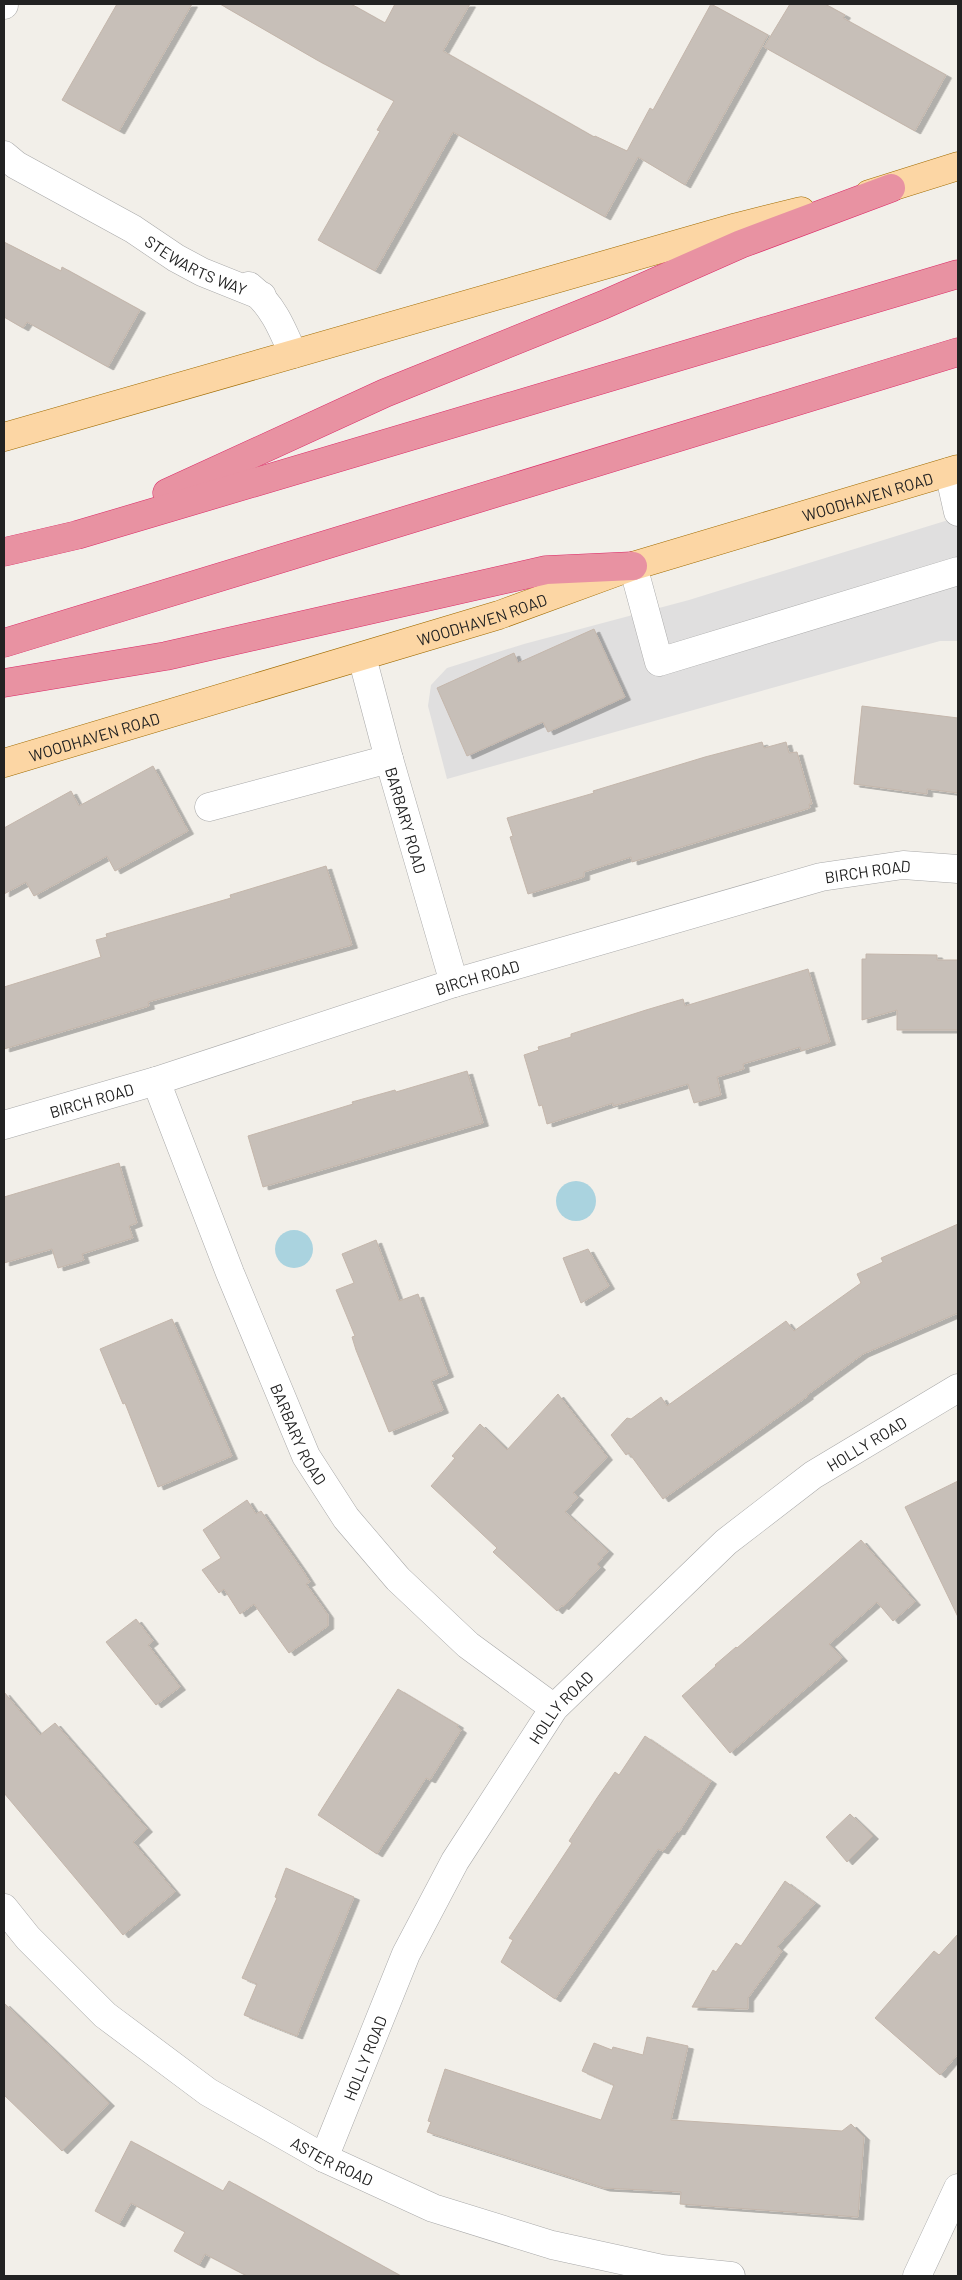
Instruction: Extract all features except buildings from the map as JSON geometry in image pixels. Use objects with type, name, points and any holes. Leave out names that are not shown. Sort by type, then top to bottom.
[{"type":"highway","points":[[77,535],[385,393],[603,305],[741,244],[891,188]]},
{"type":"highway","points":[[4,552],[77,535],[958,274]]},
{"type":"highway","points":[[4,643],[164,592],[958,352]]},
{"type":"highway","points":[[4,683],[166,656],[546,570],[633,566]]},
{"type":"main road","points":[[4,437],[737,227],[891,188],[958,166]]},
{"type":"main road","name":"WOODHAVEN ROAD","points":[[4,763],[499,615],[633,566],[954,471]]},
{"type":"street","name":"STEWARTS WAY","points":[[4,155],[16,165],[133,229],[176,258],[202,272],[262,296],[274,314],[293,354]]},
{"type":"street","points":[[954,471],[958,512]]},
{"type":"street","points":[[633,566],[658,662],[958,571]]},
{"type":"street","name":"BARBARY ROAD","points":[[362,657],[389,759],[454,983]]},
{"type":"street","points":[[209,807],[389,759]]},
{"type":"street","name":"BIRCH ROAD","points":[[4,1125],[156,1082],[454,983],[821,877],[903,865],[958,869]]},
{"type":"street","name":"BARBARY ROAD","points":[[156,1082],[230,1273],[306,1456],[346,1518],[398,1579],[468,1645],[554,1708]]},
{"type":"street","name":"HOLLY ROAD","points":[[324,2158],[406,1954],[455,1862],[554,1708],[726,1542],[813,1475],[958,1388]]},
{"type":"street","name":"ASTER ROAD","points":[[4,1908],[28,1938],[105,2015],[208,2092],[324,2158],[432,2208],[552,2245],[662,2269],[730,2276]]},
{"type":"street","points":[[917,2276],[958,2188]]},
{"type":"shaded area","points":[[958,517],[958,641],[940,641],[447,779],[428,706],[431,685],[447,668],[524,644],[689,600]]},
{"type":"water","points":[[576,1181],[587,1184],[593,1190],[596,1201],[593,1212],[587,1218],[576,1221],[565,1218],[559,1212],[556,1201],[559,1190],[565,1184]]},
{"type":"water","points":[[294,1230],[307,1236],[313,1249],[307,1262],[294,1268],[281,1262],[275,1249],[281,1236]]}]
